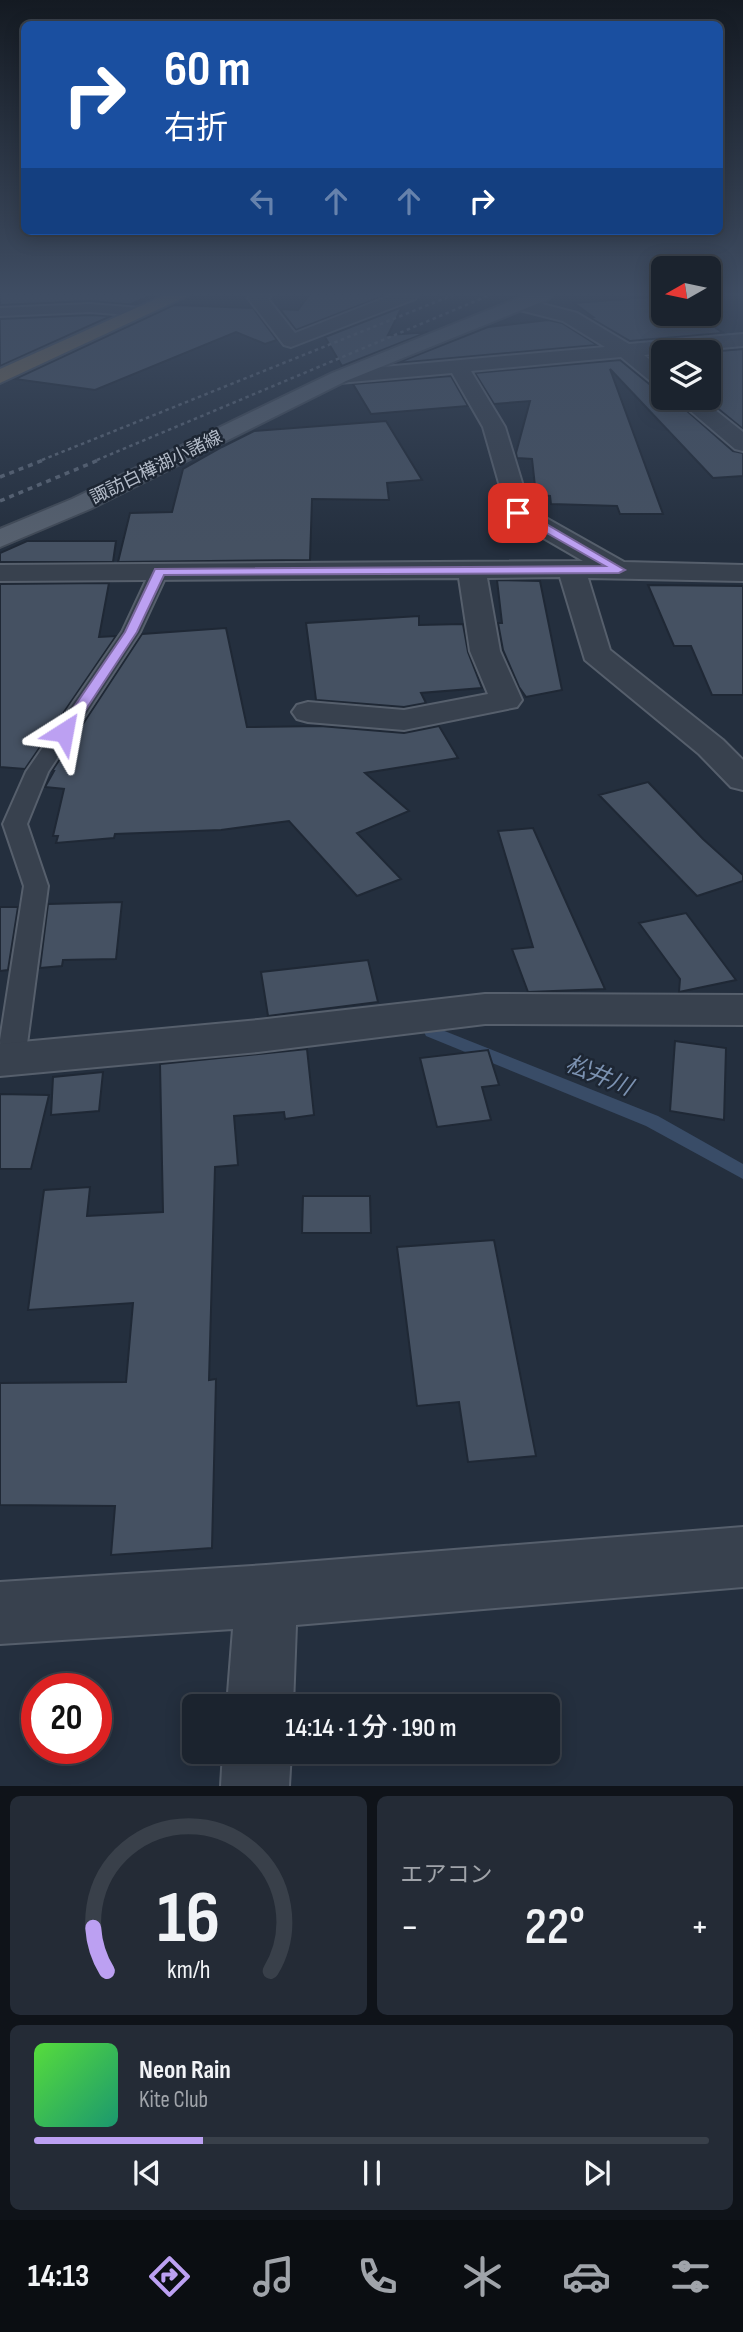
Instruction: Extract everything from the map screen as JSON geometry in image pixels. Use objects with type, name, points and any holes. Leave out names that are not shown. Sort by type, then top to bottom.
[{"type":"main road","name":"諏訪白樺湖小諸線","points":[[0,539],[81,504],[336,378]]},
{"type":"street","points":[[465,378],[494,427],[518,513],[619,570]]},
{"type":"street","points":[[701,410],[743,444]]},
{"type":"street","points":[[308,712],[404,720],[506,700],[485,651],[472,569]]},
{"type":"street","points":[[572,569],[596,654],[711,747],[743,780]]},
{"type":"street","points":[[0,573],[572,569],[743,573]]},
{"type":"street","points":[[5,1060],[258,1036],[485,1009],[743,1010]]},
{"type":"street","points":[[0,1613],[266,1596],[743,1557]]},
{"type":"street","points":[[261,1694],[266,1596]]},
{"type":"street","points":[[255,1786],[256,1764]]},
{"type":"lane","points":[[5,1060],[36,887],[15,824],[37,772],[131,632],[159,572]]},
{"type":"building","points":[[16,378],[123,378],[95,390]]},
{"type":"building","points":[[452,378],[468,406],[371,414],[353,384]]},
{"type":"building","points":[[478,378],[613,378],[663,514],[620,514],[617,506],[551,504],[550,496],[536,495],[532,459],[517,458],[516,453],[530,401],[494,404]]},
{"type":"building","points":[[619,378],[642,378],[651,385],[651,410],[686,410],[733,451],[743,453],[743,476],[713,478]]},
{"type":"building","points":[[721,378],[743,378],[743,429],[720,410]]},
{"type":"building","points":[[386,421],[422,480],[387,483],[389,500],[312,499],[310,560],[118,562],[130,513],[172,512],[183,469],[222,447],[254,431]]},
{"type":"building","points":[[27,541],[116,541],[113,562],[0,562],[0,553]]},
{"type":"building","points":[[497,580],[540,581],[562,690],[526,697],[519,687],[503,650],[498,623],[502,623]]},
{"type":"building","points":[[109,583],[99,637],[116,636],[25,769],[0,767],[0,584]]},
{"type":"building","points":[[648,585],[743,586],[743,695],[712,695],[691,646],[674,646]]},
{"type":"building","points":[[419,616],[419,625],[463,624],[468,652],[482,688],[421,693],[426,703],[404,707],[316,700],[306,623]]},
{"type":"building","points":[[226,628],[247,727],[320,726],[404,733],[439,726],[458,758],[365,773],[409,811],[357,833],[401,879],[357,896],[289,821],[221,830],[115,834],[114,838],[56,843],[58,836],[53,836],[64,789],[45,787],[52,771],[142,634]]},
{"type":"building","points":[[648,782],[703,839],[743,875],[743,881],[697,896],[599,795]]},
{"type":"building","points":[[533,828],[605,989],[528,992],[512,949],[533,947],[498,831]]},
{"type":"building","points":[[122,902],[116,959],[63,960],[62,966],[40,968],[48,904]]},
{"type":"building","points":[[0,907],[18,907],[8,970],[0,971]]},
{"type":"building","points":[[686,913],[736,980],[679,992],[680,979],[639,923]]},
{"type":"building","points":[[368,960],[378,1002],[268,1016],[261,972]]},
{"type":"building","points":[[675,1041],[726,1048],[724,1120],[670,1111]]},
{"type":"building","points":[[307,1049],[314,1115],[285,1119],[284,1112],[234,1116],[238,1165],[215,1167],[209,1380],[216,1379],[212,1548],[111,1555],[115,1506],[0,1505],[0,1383],[126,1382],[133,1303],[28,1310],[44,1190],[90,1187],[87,1216],[163,1212],[160,1064]]},
{"type":"building","points":[[488,1050],[499,1085],[482,1087],[491,1120],[437,1127],[420,1058]]},
{"type":"building","points":[[103,1072],[99,1111],[51,1115],[53,1077]]},
{"type":"building","points":[[0,1094],[49,1095],[31,1169],[0,1169]]},
{"type":"building","points":[[303,1196],[370,1196],[371,1233],[302,1233]]},
{"type":"building","points":[[494,1240],[536,1456],[468,1462],[459,1402],[417,1406],[397,1247]]},
{"type":"waterway","name":"松井川","points":[[432,1032],[652,1121],[743,1172]]},
{"type":"railway","points":[[42,460],[245,378]]},
{"type":"railway","points":[[97,460],[291,378]]},
{"type":"railway","points":[[0,477],[46,459]]},
{"type":"railway","points":[[0,501],[101,459]]},
{"type":"route","points":[[64,732],[131,632],[159,572],[619,570],[518,513]]}]
